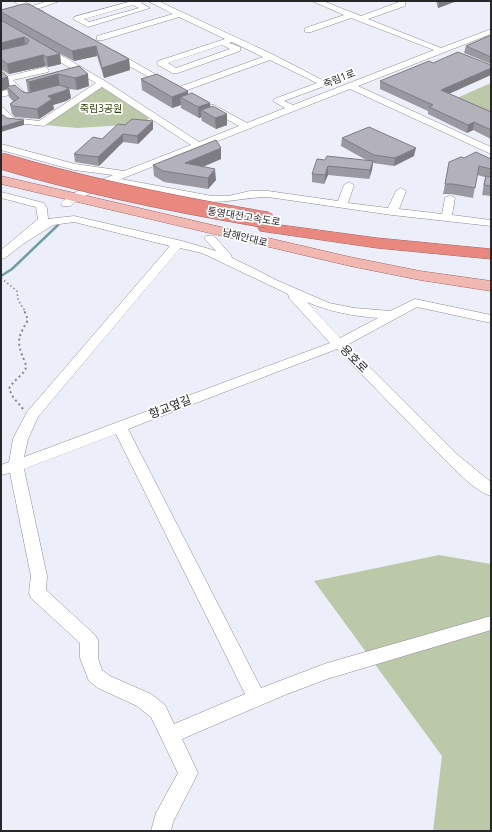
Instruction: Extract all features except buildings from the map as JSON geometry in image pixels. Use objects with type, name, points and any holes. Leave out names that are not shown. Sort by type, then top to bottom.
[{"type":"highway","name":"통영대전고속도로","points":[[5,157],[91,186],[219,212],[266,224],[377,243],[491,254]]},
{"type":"highway","name":"통영대전고속도로","points":[[1,170],[110,198],[216,220],[442,241],[491,244]]},
{"type":"main road","name":"남해안대로","points":[[1,180],[71,201],[210,238],[350,270],[430,285],[491,294]]},
{"type":"main road","name":"남해안대로","points":[[1,188],[71,201],[348,262],[491,286]]},
{"type":"street","points":[[17,1],[51,19]]},
{"type":"street","points":[[1,17],[56,1]]},
{"type":"street","points":[[152,1],[324,83],[277,101],[293,109]]},
{"type":"street","points":[[316,1],[440,50]]},
{"type":"street","points":[[137,2],[146,8],[88,25],[77,19],[99,13],[137,2]]},
{"type":"street","points":[[360,19],[402,4]]},
{"type":"street","points":[[180,14],[98,43],[192,97]]},
{"type":"street","points":[[308,30],[351,15]]},
{"type":"street","name":"죽림1로","points":[[71,201],[110,180],[491,31]]},
{"type":"street","points":[[223,43],[237,50],[175,71],[161,63],[233,39]]},
{"type":"street","points":[[34,43],[102,83],[199,146]]},
{"type":"street","points":[[179,90],[271,57]]},
{"type":"street","points":[[4,73],[45,70]]},
{"type":"street","points":[[1,94],[23,91],[4,73]]},
{"type":"street","points":[[1,110],[8,117],[16,121],[40,124],[102,83]]},
{"type":"street","points":[[351,86],[491,151]]},
{"type":"street","points":[[67,93],[82,96]]},
{"type":"street","points":[[206,105],[247,127]]},
{"type":"street","points":[[1,147],[5,157],[125,174]]},
{"type":"street","points":[[110,180],[212,199],[228,199],[250,194],[268,194],[392,212],[491,223]]},
{"type":"street","points":[[342,205],[349,185]]},
{"type":"street","points":[[392,212],[401,191]]},
{"type":"street","points":[[1,195],[40,205],[42,208],[43,220],[1,256]]},
{"type":"street","points":[[446,219],[450,198]]},
{"type":"street","points":[[19,242],[50,222],[74,219],[206,251],[253,272]]},
{"type":"street","name":"용호로","points":[[210,238],[223,254],[253,272],[289,290],[339,344],[454,460],[473,477],[491,490]]},
{"type":"street","points":[[162,831],[163,820],[188,773],[158,711],[144,700],[104,682],[96,675],[89,658],[89,640],[37,593],[39,576],[8,468],[19,440],[32,415],[178,243]]},
{"type":"street","points":[[289,290],[326,306],[354,312],[392,315]]},
{"type":"street","name":"향교옆길","points":[[8,468],[339,344],[415,303],[491,319]]},
{"type":"street","points":[[119,426],[257,698]]},
{"type":"street","points":[[169,735],[257,698],[327,671],[491,623]]},
{"type":"path","points":[[1,278],[17,291],[17,300],[27,315],[28,320],[20,335],[18,344],[26,366],[25,370],[10,383],[8,388],[9,392],[27,413],[32,415]]},
{"type":"green space","points":[[491,83],[491,119],[450,101]]},
{"type":"green space","name":"죽림3공원","points":[[101,86],[148,116],[148,120],[142,124],[77,128],[44,125]]},
{"type":"green space","points":[[439,555],[491,564],[491,831],[433,831],[442,756],[314,581]]},
{"type":"waterway","points":[[1,276],[12,269],[58,225]]}]
